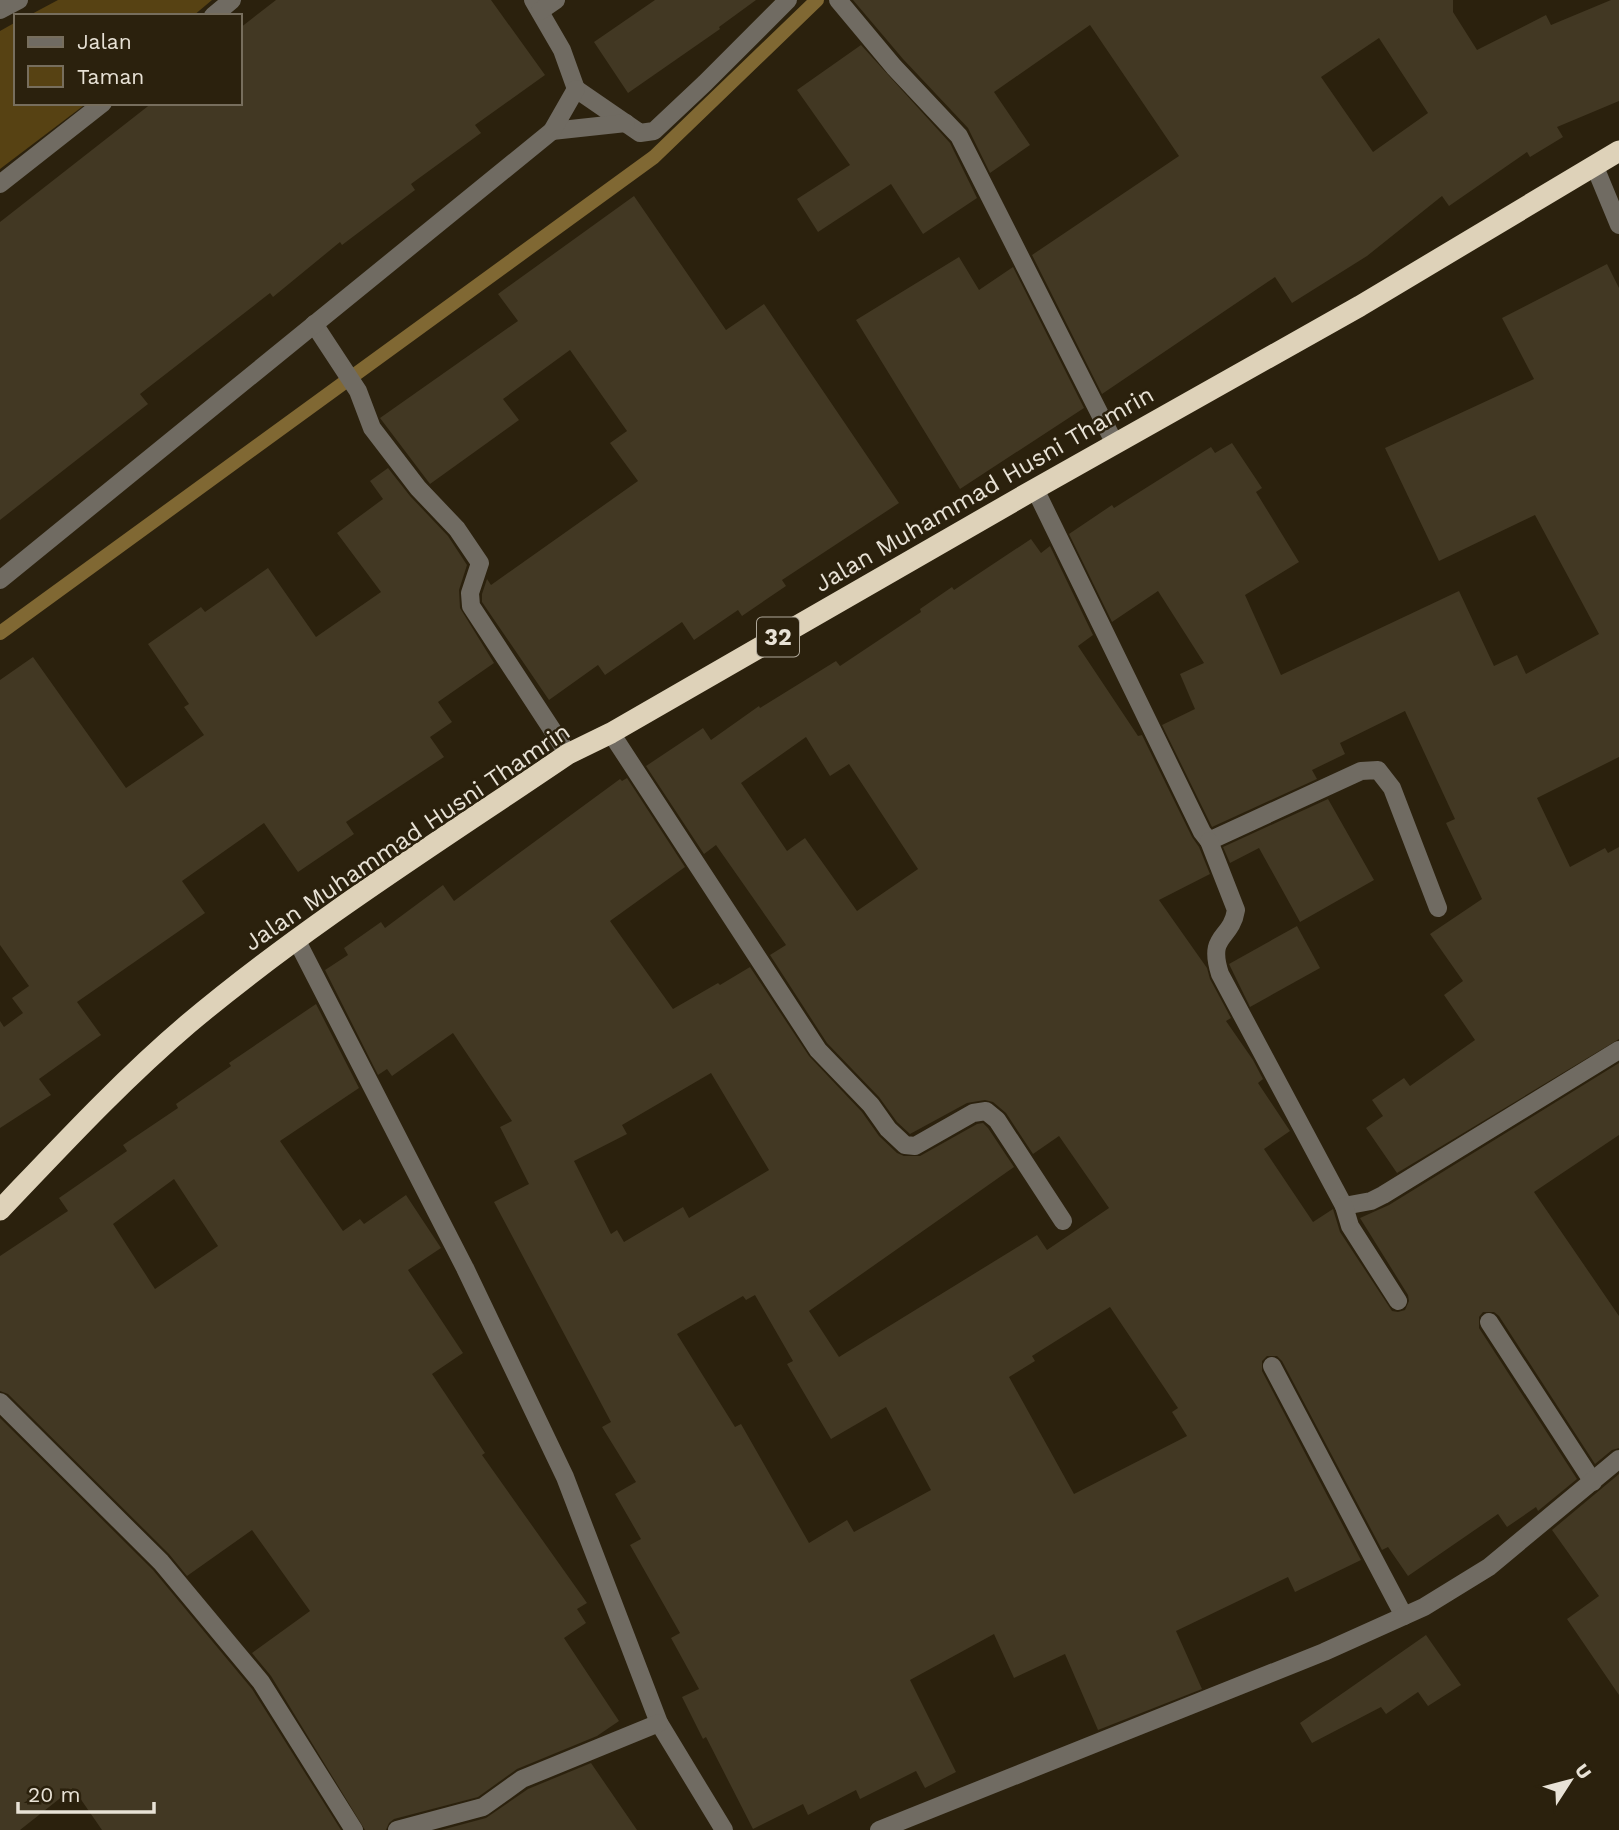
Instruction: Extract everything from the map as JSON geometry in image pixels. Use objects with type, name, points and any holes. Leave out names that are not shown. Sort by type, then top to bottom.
[{"type":"highway","name":"Jalan Muhammad Husni Thamrin","points":[[0,1210],[96,1108],[188,1024],[296,939],[568,754],[611,733],[1360,306],[1619,152]]},
{"type":"street","points":[[0,10],[19,0]]},
{"type":"street","points":[[215,14],[232,0]]},
{"type":"street","points":[[556,0],[536,6],[562,50],[576,89],[640,133],[653,131],[788,0]]},
{"type":"street","points":[[839,1],[894,67],[959,136],[1115,444]]},
{"type":"street","points":[[0,580],[552,131],[576,89]]},
{"type":"street","points":[[0,184],[100,105]]},
{"type":"street","points":[[552,131],[626,123]]},
{"type":"street","points":[[1595,167],[1619,225]]},
{"type":"street","points":[[314,324],[358,391],[373,428],[418,488],[457,529],[480,563],[470,593],[471,606],[568,754]]},
{"type":"street","points":[[1035,489],[1196,820],[1209,841],[1236,911],[1234,919],[1220,938],[1214,955],[1220,974],[1344,1206],[1350,1226],[1398,1301]]},
{"type":"street","points":[[611,733],[818,1050],[871,1105],[888,1129],[905,1144],[915,1146],[973,1113],[986,1111],[997,1120],[1063,1221]]},
{"type":"street","points":[[1209,841],[1361,771],[1378,770],[1392,788],[1438,908]]},
{"type":"street","points":[[296,939],[465,1268],[565,1477],[659,1723],[724,1830]]},
{"type":"street","points":[[1344,1206],[1371,1201],[1383,1195],[1619,1049]]},
{"type":"street","points":[[1489,1322],[1593,1482]]},
{"type":"street","points":[[1272,1366],[1404,1616]]},
{"type":"street","points":[[0,1402],[161,1562],[261,1682],[354,1830]]},
{"type":"street","points":[[879,1830],[1247,1683],[1424,1607],[1489,1567],[1619,1459]]},
{"type":"street","points":[[397,1830],[483,1807],[522,1779],[659,1723]]},
{"type":"green space","points":[[58,0],[212,0],[195,14],[32,14]]},
{"type":"green space","points":[[14,23],[14,105],[84,105],[0,169],[0,31]]},
{"type":"building","points":[[276,0],[491,0],[545,75],[475,125],[481,133],[411,184],[415,190],[342,245],[340,242],[273,297],[270,293],[140,394],[148,404],[0,520],[0,222],[149,105],[242,105],[242,26]]},
{"type":"building","points":[[655,0],[756,0],[719,27],[720,29],[628,93],[594,42]]},
{"type":"building","points":[[853,0],[1453,0],[1453,12],[1477,50],[1546,15],[1551,25],[1611,0],[1619,0],[1619,101],[1557,127],[1563,137],[1530,157],[1527,152],[1449,206],[1442,196],[1367,256],[1292,303],[1275,277],[1102,394],[1032,255],[1179,156],[1090,25],[994,92],[1030,145],[990,173],[968,128],[903,59]],"holes":[[[1379,38],[1428,113],[1373,152],[1321,77]]]},
{"type":"building","points":[[861,45],[950,143],[977,198],[923,234],[891,184],[818,232],[797,199],[850,165],[797,90]]},
{"type":"building","points":[[634,196],[726,330],[764,304],[899,503],[782,580],[786,586],[742,616],[738,610],[694,640],[682,622],[605,675],[598,665],[549,700],[482,602],[482,594],[487,579],[491,585],[638,481],[610,443],[627,431],[570,350],[503,399],[519,420],[430,484],[380,418],[518,321],[498,294]]},
{"type":"building","points":[[959,257],[979,290],[1013,267],[1084,408],[960,489],[856,320]]},
{"type":"building","points":[[1607,264],[1619,288],[1619,757],[1537,798],[1570,867],[1605,848],[1608,853],[1619,847],[1619,1039],[1397,1173],[1366,1128],[1383,1116],[1372,1100],[1404,1078],[1410,1086],[1475,1040],[1444,995],[1463,981],[1430,934],[1482,899],[1446,823],[1455,819],[1405,711],[1340,743],[1345,754],[1312,770],[1317,779],[1212,827],[1162,725],[1195,709],[1180,674],[1204,663],[1158,591],[1112,622],[1069,534],[1112,505],[1114,508],[1211,447],[1215,453],[1232,443],[1262,488],[1256,492],[1299,562],[1245,595],[1281,675],[1459,591],[1494,666],[1517,655],[1526,674],[1599,634],[1535,515],[1439,561],[1385,448],[1534,379],[1502,318]]},
{"type":"building","points":[[388,468],[448,536],[467,565],[459,590],[460,608],[494,663],[438,702],[452,722],[430,737],[444,757],[346,822],[354,834],[298,872],[264,823],[182,881],[205,913],[77,1002],[101,1035],[39,1079],[51,1095],[0,1128],[0,1021],[4,1027],[23,1013],[12,998],[29,986],[0,945],[0,680],[33,657],[126,788],[204,735],[184,707],[189,704],[148,644],[201,607],[205,612],[268,568],[316,637],[381,592],[337,533],[383,499],[370,481]]},
{"type":"building","points":[[1031,539],[1041,553],[1050,546],[1093,635],[1078,646],[1138,736],[1142,735],[1210,874],[1159,900],[1207,968],[1231,1018],[1226,1021],[1253,1060],[1263,1079],[1258,1083],[1290,1131],[1264,1149],[1313,1222],[1333,1209],[1340,1232],[1392,1311],[1405,1310],[1409,1301],[1408,1295],[1360,1218],[1389,1205],[1619,1063],[1619,1135],[1534,1192],[1619,1316],[1619,1448],[1612,1450],[1595,1464],[1499,1316],[1494,1312],[1483,1312],[1479,1317],[1479,1328],[1577,1479],[1538,1511],[1536,1507],[1507,1527],[1498,1514],[1408,1576],[1388,1547],[1382,1550],[1282,1361],[1277,1356],[1267,1356],[1262,1361],[1262,1371],[1361,1560],[1295,1592],[1288,1577],[1176,1631],[1202,1689],[1098,1730],[1065,1654],[1014,1678],[994,1634],[910,1680],[956,1772],[925,1788],[916,1771],[860,1799],[856,1790],[808,1815],[803,1804],[753,1829],[706,1737],[703,1739],[682,1697],[699,1689],[671,1638],[680,1633],[630,1545],[641,1539],[615,1494],[636,1482],[602,1427],[611,1422],[494,1202],[529,1184],[500,1127],[512,1121],[453,1033],[392,1076],[387,1069],[378,1075],[325,970],[348,955],[344,948],[381,922],[385,928],[443,885],[454,901],[620,779],[622,781],[627,778],[685,867],[610,921],[673,1009],[750,967],[809,1056],[897,1153],[920,1156],[983,1123],[1014,1167],[809,1311],[839,1357],[1037,1235],[1047,1250],[1109,1208],[1059,1136],[1033,1154],[1006,1113],[993,1102],[985,1100],[967,1103],[910,1134],[827,1043],[770,955],[786,945],[716,845],[704,854],[646,766],[703,728],[711,740],[759,706],[760,708],[836,661],[840,666],[921,612],[920,609],[952,587],[954,590]],"holes":[[[806,737],[830,776],[849,764],[918,869],[857,911],[805,838],[787,851],[741,783]],[[711,1073],[769,1170],[689,1218],[683,1207],[624,1242],[617,1230],[611,1234],[574,1161],[627,1134],[622,1125]],[[755,1295],[793,1361],[787,1364],[831,1439],[886,1407],[931,1490],[854,1532],[847,1520],[809,1543],[741,1424],[735,1427],[677,1334],[743,1296],[746,1300]],[[1110,1307],[1178,1408],[1172,1412],[1187,1436],[1074,1494],[1009,1377],[1035,1361],[1032,1356]]]},
{"type":"building","points":[[1328,799],[1374,880],[1300,922],[1259,848],[1230,863],[1223,847]]},
{"type":"building","points":[[1297,926],[1320,968],[1250,1007],[1229,964]]},
{"type":"building","points":[[316,1004],[359,1088],[280,1141],[343,1231],[360,1219],[364,1224],[406,1195],[441,1248],[408,1270],[463,1353],[432,1374],[485,1453],[482,1455],[587,1603],[577,1609],[586,1623],[564,1638],[619,1721],[597,1736],[517,1769],[478,1797],[394,1819],[386,1830],[365,1830],[271,1676],[252,1653],[310,1611],[252,1530],[187,1576],[169,1554],[8,1394],[0,1391],[0,1256],[68,1211],[59,1198],[127,1151],[123,1145],[178,1108],[176,1104],[231,1066],[229,1063]],"holes":[[[174,1179],[218,1246],[155,1289],[113,1224]]]},
{"type":"building","points":[[0,1418],[153,1570],[252,1689],[341,1830],[102,1830],[73,1788],[20,1830],[0,1830]]},
{"type":"building","points":[[1619,1474],[1619,1695],[1567,1619],[1599,1596],[1552,1530]]},
{"type":"building","points":[[1426,1635],[1461,1685],[1428,1706],[1418,1692],[1386,1714],[1381,1707],[1312,1743],[1300,1723]]},
{"type":"building","points":[[591,1763],[637,1830],[441,1830],[486,1818],[528,1789]]},
{"type":"waterway","points":[[0,633],[654,157],[817,0]]}]
